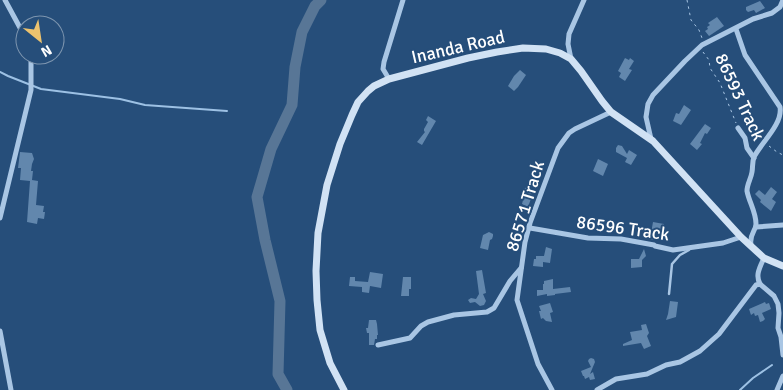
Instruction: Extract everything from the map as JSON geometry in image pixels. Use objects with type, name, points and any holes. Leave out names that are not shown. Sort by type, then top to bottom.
[{"type":"street","points":[[4,0],[15,19]]},
{"type":"street","points":[[390,79],[383,69],[384,62],[402,0]]},
{"type":"street","points":[[571,59],[568,44],[569,34],[584,0]]},
{"type":"street","points":[[653,141],[650,138],[646,111],[653,94],[692,53],[753,19],[772,12],[780,7],[783,0]]},
{"type":"street","points":[[736,29],[745,55],[780,107],[781,112],[775,128],[754,158]]},
{"type":"street","name":"Inanda Road","points":[[344,390],[330,362],[320,330],[316,272],[318,233],[328,185],[340,144],[358,102],[374,86],[390,79],[497,52],[523,48],[555,51],[571,59],[582,70],[596,93],[611,112],[653,141],[741,237],[764,258],[783,266]]},
{"type":"street","points":[[0,218],[31,90],[31,65]]},
{"type":"street","name":"86571 Track","points":[[552,390],[538,364],[517,300],[525,242],[553,159],[562,141],[575,129],[611,112]]},
{"type":"street","name":"86593 Track","points":[[738,128],[754,158],[752,174],[747,188],[754,210],[756,227],[750,239],[751,246]]},
{"type":"street","points":[[756,227],[783,225]]},
{"type":"street","name":"86596 Track","points":[[530,228],[588,238],[621,239],[648,243],[670,250],[723,243],[741,237]]},
{"type":"street","points":[[764,258],[758,270],[758,280],[774,296],[778,304],[778,328],[783,355]]},
{"type":"street","points":[[378,346],[410,338],[421,326],[428,322],[454,315],[490,311],[522,267]]},
{"type":"street","points":[[597,390],[616,379],[647,374],[666,365],[680,362],[700,351],[719,334],[756,285],[760,284]]},
{"type":"street","points":[[0,331],[12,390]]},
{"type":"street","points":[[777,390],[783,376]]},
{"type":"lane","points":[[669,294],[672,264],[685,252],[695,247]]},
{"type":"path","name":"86593 Track","points":[[688,0],[691,20],[703,39],[702,49],[709,60],[710,68],[720,83],[738,128]]},
{"type":"building","points":[[760,1],[765,8],[756,13],[754,10],[748,12],[746,10],[746,7]]},
{"type":"building","points":[[717,17],[724,26],[709,36],[705,31],[710,25],[708,23]]},
{"type":"building","points":[[625,58],[629,60],[630,58],[634,61],[629,69],[632,70],[625,81],[619,77],[621,73],[618,71]]},
{"type":"building","points":[[520,70],[526,75],[514,91],[508,86]]},
{"type":"building","points":[[684,105],[691,110],[681,125],[673,121],[676,113],[679,114]]},
{"type":"building","points":[[428,116],[436,121],[422,145],[417,142],[425,132],[424,129],[428,122],[426,120]]},
{"type":"building","points":[[705,124],[711,128],[707,134],[705,133],[700,143],[702,144],[697,150],[690,144]]},
{"type":"building","points":[[618,145],[622,146],[627,154],[629,150],[637,155],[631,165],[625,162],[627,158],[616,152]]},
{"type":"building","points":[[20,152],[32,153],[34,159],[31,171],[33,171],[32,180],[38,181],[36,205],[44,206],[43,212],[45,212],[44,219],[38,218],[37,224],[27,222],[30,181],[20,180],[21,168],[18,168]]},
{"type":"building","points":[[598,159],[608,164],[603,176],[593,171]]},
{"type":"building","points":[[530,186],[533,190],[528,207],[522,204],[523,200],[521,199],[525,188]]},
{"type":"building","points":[[771,187],[777,192],[772,199],[776,202],[771,211],[760,202],[761,200],[755,194],[759,190],[765,195]]},
{"type":"building","points":[[653,222],[664,224],[662,232],[657,231],[654,240],[650,239]]},
{"type":"building","points":[[489,232],[493,236],[488,250],[480,248],[483,235]]},
{"type":"building","points":[[546,247],[552,249],[550,263],[543,262],[543,267],[533,266],[536,256],[544,256]]},
{"type":"building","points":[[644,249],[646,256],[642,260],[642,267],[631,268],[631,259],[639,259]]},
{"type":"building","points":[[482,270],[486,293],[483,294],[486,301],[484,305],[480,306],[475,302],[470,303],[468,300],[471,298],[476,299],[479,294],[476,271]]},
{"type":"building","points":[[370,272],[383,274],[381,288],[370,286],[369,293],[362,292],[362,287],[349,286],[350,277],[355,277],[355,281],[368,282]]},
{"type":"building","points":[[403,277],[411,277],[409,296],[401,296]]},
{"type":"building","points":[[553,279],[553,289],[570,287],[571,292],[537,296],[537,290],[543,290],[544,281]]},
{"type":"building","points":[[670,301],[678,302],[676,317],[666,320],[668,314]]},
{"type":"building","points":[[765,302],[766,304],[769,303],[771,309],[762,313],[765,319],[760,322],[758,315],[755,316],[754,313],[751,315],[749,309]]},
{"type":"building","points":[[550,303],[553,312],[550,313],[552,322],[541,319],[539,311],[541,311],[539,306]]},
{"type":"building","points":[[369,320],[376,320],[377,324],[378,335],[374,345],[369,345],[369,333],[367,333],[366,328],[368,328]]},
{"type":"building","points":[[646,324],[649,333],[647,336],[651,346],[644,349],[641,343],[623,346],[623,344],[632,340],[630,332],[642,330],[641,325]]},
{"type":"building","points":[[591,358],[595,362],[590,374],[593,372],[595,379],[590,380],[589,377],[585,379],[581,371],[591,367],[588,361]]},
{"type":"waterway","points":[[287,390],[278,374],[280,301],[257,197],[271,149],[292,105],[295,67],[302,32],[315,6],[321,0]]},
{"type":"waterway","points":[[0,72],[41,89],[120,99],[145,105],[227,111]]},
{"type":"waterway","points":[[740,390],[772,365]]}]
